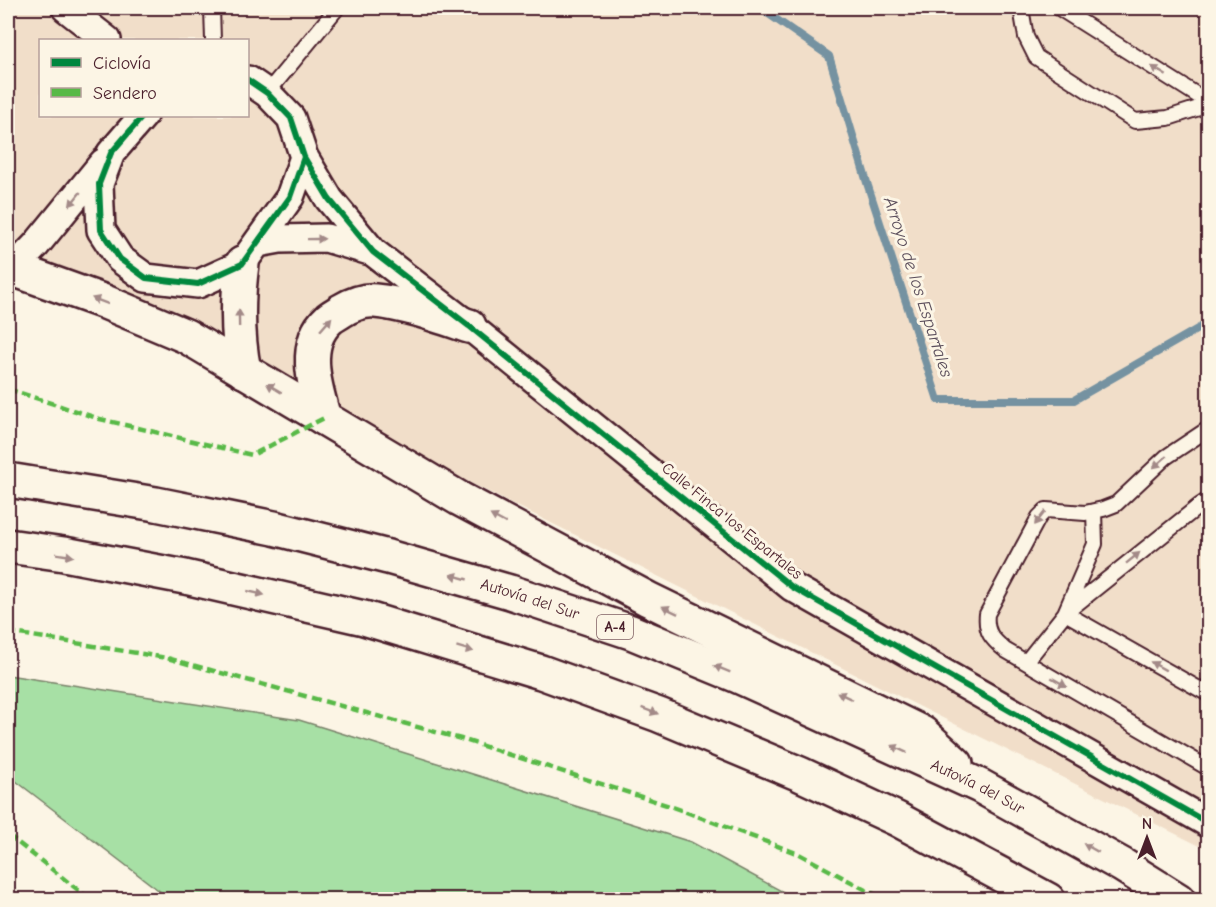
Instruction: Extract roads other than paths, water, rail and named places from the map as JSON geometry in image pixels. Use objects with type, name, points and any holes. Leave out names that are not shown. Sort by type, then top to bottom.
[{"type":"highway","points":[[244,371],[238,321],[239,281],[250,254]]},
{"type":"highway","points":[[10,269],[105,302],[186,336],[460,499],[648,599],[922,733],[980,786]]},
{"type":"highway","points":[[324,418],[316,390],[311,358],[316,336],[328,319],[351,305],[374,301],[418,310],[469,326]]},
{"type":"highway","name":"Autovía del Sur","points":[[8,480],[156,504],[274,528],[388,557],[510,592],[631,632],[738,675],[980,786],[1122,865],[1178,900]]},
{"type":"highway","points":[[8,546],[185,577],[364,618],[541,672],[659,715],[800,774],[897,819],[1048,900]]},
{"type":"highway","points":[[978,861],[1009,900]]},
{"type":"street","points":[[66,8],[106,39]]},
{"type":"street","name":"Calle Finca los Espartales","points":[[257,86],[291,118],[304,157],[329,199],[373,252],[469,326],[792,587],[1209,823]]},
{"type":"street","points":[[10,269],[36,245],[141,117]]},
{"type":"street","points":[[111,153],[99,184],[101,230],[120,259],[146,278],[198,284],[250,254],[290,197],[304,157]]},
{"type":"street","name":"Calle Finca los Espartales","points":[[250,254],[280,239],[326,238],[373,252]]},
{"type":"lane","points":[[212,8],[213,39]]},
{"type":"lane","points":[[257,86],[337,8]]},
{"type":"lane","points":[[1021,8],[1026,36],[1036,57],[1135,121],[1168,118],[1209,103]]},
{"type":"lane","points":[[1059,8],[1209,103]]},
{"type":"lane","points":[[1209,429],[1166,457],[1116,504],[1085,513],[1046,510],[1039,517],[987,614],[986,625],[990,635],[1005,650],[1209,768]]},
{"type":"lane","points":[[1026,662],[1065,614],[1209,500]]},
{"type":"lane","points":[[1065,614],[1095,544],[1094,511]]},
{"type":"lane","points":[[1065,614],[1209,694]]},
{"type":"waterway","name":"Arroyo de los Espartales","points":[[760,8],[829,56],[868,186],[938,400],[1074,400],[1208,323]]}]
